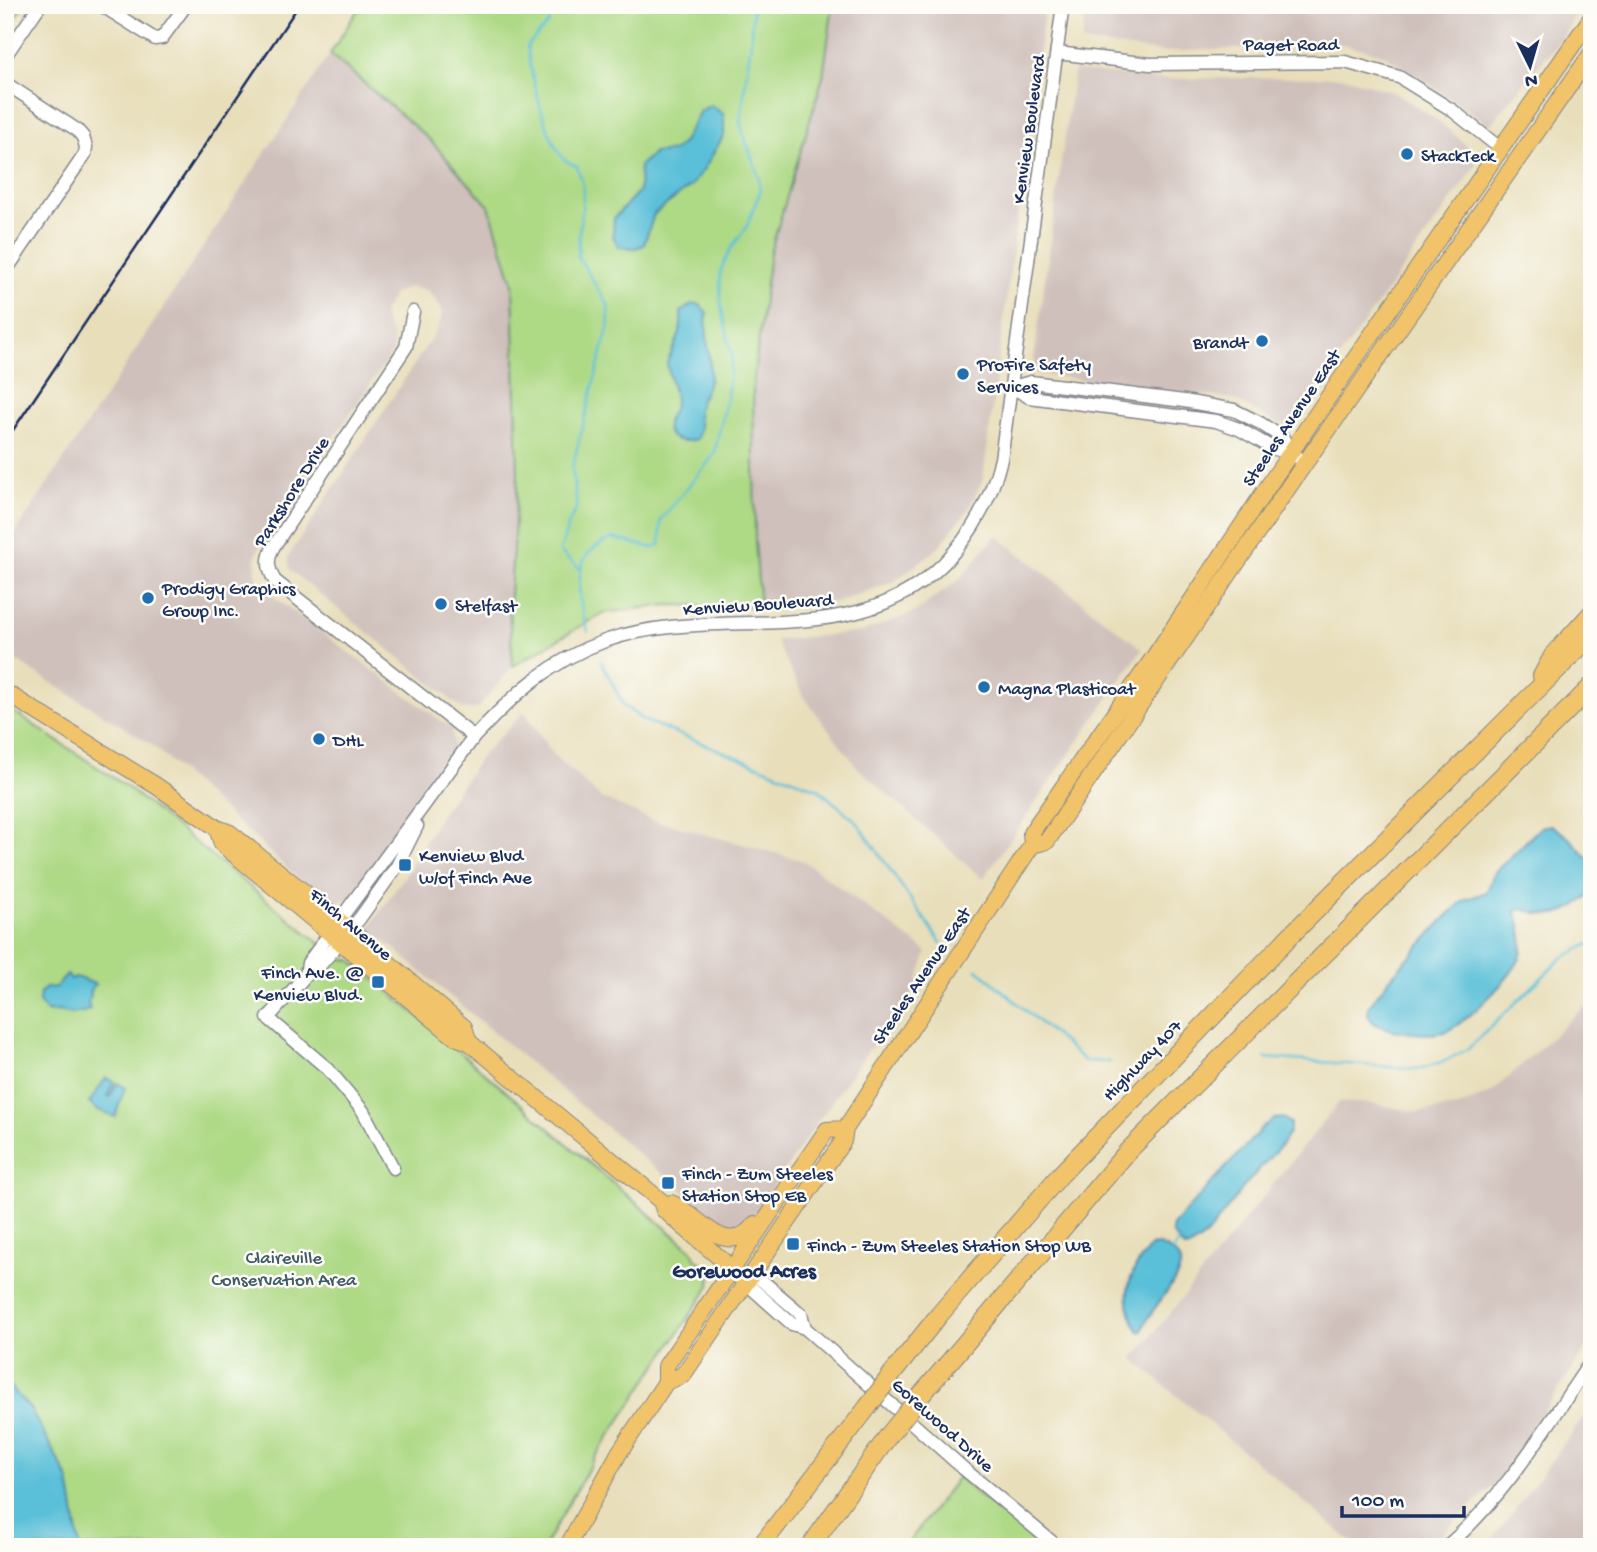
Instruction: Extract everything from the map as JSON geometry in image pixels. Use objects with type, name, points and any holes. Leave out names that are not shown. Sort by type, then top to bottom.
[{"type":"highway","points":[[1534,692],[1553,656],[1592,613]]},
{"type":"highway","name":"Highway 407","points":[[760,1547],[939,1315],[1061,1174],[1241,986],[1592,635]]},
{"type":"highway","points":[[810,1547],[889,1435],[1128,1151],[1592,686]]},
{"type":"main road","name":"Steeles Avenue East","points":[[666,1382],[683,1375],[843,1141],[845,1129],[1032,845],[1031,833],[1154,657],[1290,452],[1592,17]]},
{"type":"main road","name":"Steeles Avenue East","points":[[1032,845],[1047,841],[1305,463],[1592,53]]},
{"type":"main road","name":"Finch Avenue","points":[[5,692],[158,787],[217,828],[222,844],[340,931],[455,1037],[469,1041],[666,1202],[750,1278]]},
{"type":"main road","name":"Steeles Avenue East","points":[[567,1547],[619,1453],[666,1382],[666,1366],[827,1130],[845,1129]]},
{"type":"main road","points":[[666,1202],[678,1205],[719,1237],[730,1238],[748,1232],[766,1208],[778,1201]]},
{"type":"street","points":[[5,56],[40,5]]},
{"type":"street","points":[[101,5],[155,39],[162,38],[186,5]]},
{"type":"street","name":"Kenview Boulevard","points":[[393,1168],[363,1111],[354,1100],[328,1069],[268,1018],[306,975],[308,963],[397,866],[428,803],[474,737],[497,712],[539,675],[570,656],[606,641],[648,630],[830,618],[874,607],[907,592],[934,574],[971,532],[987,505],[1001,459],[1012,387],[1063,5]]},
{"type":"street","name":"Paget Road","points":[[1057,53],[1150,64],[1345,62],[1399,77],[1452,110],[1501,149]]},
{"type":"street","points":[[5,83],[77,130],[86,147],[85,155],[5,272]]},
{"type":"street","name":"Parkshore Drive","points":[[412,312],[406,347],[272,550],[268,565],[275,580],[474,737]]},
{"type":"street","points":[[1012,387],[1031,382],[1234,410],[1283,438],[1290,452]]},
{"type":"street","points":[[1012,387],[1029,397],[1216,421],[1239,429],[1275,449],[1290,452],[1305,463]]},
{"type":"street","points":[[1182,417],[1184,401]]},
{"type":"street","name":"Gorewood Drive","points":[[750,1278],[792,1324],[805,1328],[964,1469],[1058,1547]]},
{"type":"street","points":[[1446,1547],[1465,1531],[1504,1487],[1592,1360]]},
{"type":"shaded area","points":[[833,5],[1045,5],[983,479],[970,507],[938,548],[895,581],[837,602],[760,607],[755,540],[753,383],[770,253],[823,77]]},
{"type":"shaded area","points":[[1086,5],[1582,5],[1560,40],[1490,125],[1383,54],[1342,44],[1163,52],[1082,42]]},
{"type":"shaded area","points":[[330,54],[429,139],[489,206],[513,283],[518,474],[509,609],[513,666],[477,709],[463,709],[290,570],[288,557],[438,328],[442,315],[440,305],[428,291],[410,287],[393,294],[384,311],[384,320],[393,337],[393,351],[259,548],[255,558],[257,579],[263,589],[452,729],[454,755],[347,900],[333,904],[321,899],[151,744],[5,654],[5,549]]},
{"type":"shaded area","points":[[1074,70],[1151,79],[1345,77],[1396,93],[1441,123],[1474,152],[1476,165],[1293,423],[1280,425],[1233,399],[1038,374],[1033,366]]},
{"type":"shaded area","points":[[996,535],[1142,649],[983,879],[858,768],[806,700],[775,640],[862,632],[915,612],[960,579]]},
{"type":"shaded area","points":[[524,712],[553,754],[601,798],[649,819],[804,861],[927,952],[918,985],[851,1074],[748,1223],[738,1229],[728,1229],[369,928],[407,873],[443,811],[483,754]]},
{"type":"shaded area","points":[[1592,1000],[1592,1339],[1498,1481],[1428,1547],[1358,1547],[1133,1359],[1339,1102],[1374,1104],[1417,1112],[1457,1107],[1491,1093]]},
{"type":"shaded area","points":[[1592,1405],[1592,1547],[1487,1547],[1575,1429]]},
{"type":"green space","points":[[5,5],[24,5],[5,32]]},
{"type":"green space","points":[[361,5],[833,5],[823,77],[770,253],[753,383],[755,540],[760,607],[667,605],[603,613],[513,666],[509,609],[518,474],[513,283],[489,206],[429,139],[330,54]]},
{"type":"green space","name":"Claireville Conservation Area","points":[[5,706],[127,787],[338,958],[351,960],[692,1250],[695,1258],[711,1271],[710,1286],[594,1459],[544,1547],[5,1547]]},
{"type":"green space","points":[[958,1477],[1041,1547],[905,1547]]},
{"type":"water","points":[[711,105],[724,115],[724,135],[704,169],[692,185],[654,214],[644,245],[636,248],[619,247],[613,236],[614,218],[639,191],[640,165],[654,153],[674,151],[683,142],[700,111]]},
{"type":"water","points":[[692,304],[699,304],[707,313],[710,375],[699,407],[700,427],[697,439],[685,441],[675,439],[668,432],[668,419],[675,399],[667,363],[680,334],[681,312]]},
{"type":"water","points":[[1551,825],[1567,836],[1592,862],[1590,895],[1572,908],[1559,913],[1515,911],[1522,934],[1520,958],[1488,999],[1456,1026],[1431,1034],[1388,1028],[1373,1022],[1368,1007],[1392,976],[1445,918],[1464,900],[1487,892],[1494,873],[1541,827]]},
{"type":"water","points":[[67,975],[71,979],[76,977],[95,984],[89,993],[90,1010],[73,1014],[47,1012],[39,1002],[40,993],[46,988],[56,987]]},
{"type":"water","points":[[106,1078],[114,1082],[108,1096],[110,1097],[117,1083],[125,1087],[115,1117],[89,1103]]},
{"type":"water","points":[[1283,1118],[1290,1123],[1290,1131],[1283,1143],[1246,1184],[1206,1236],[1189,1248],[1184,1248],[1172,1233],[1173,1225],[1264,1126],[1274,1119]]},
{"type":"water","points":[[1159,1245],[1177,1257],[1179,1270],[1139,1332],[1129,1308],[1128,1286],[1143,1256],[1151,1246]]},
{"type":"water","points":[[5,1381],[31,1410],[69,1480],[80,1547],[5,1547]]},
{"type":"waterway","points":[[555,5],[548,24],[527,46],[529,58],[535,88],[550,135],[563,158],[577,167],[583,184],[578,257],[608,305],[609,325],[572,468],[577,507],[560,552],[580,569]]},
{"type":"waterway","points":[[588,631],[582,612],[580,589],[582,567],[586,558],[594,548],[612,538],[653,548],[660,545],[661,520],[714,455],[727,397],[732,357],[721,305],[720,272],[730,250],[746,228],[760,192],[759,178],[740,124],[753,5]]},
{"type":"waterway","points":[[601,661],[624,706],[643,720],[818,789],[857,822],[941,943]]},
{"type":"waterway","points":[[1265,1058],[1419,1069],[1445,1061],[1468,1049],[1562,958],[1592,943]]},
{"type":"waterway","points":[[977,969],[1085,1061],[1110,1062]]},
{"type":"waterway","points":[[1171,1254],[1179,1242]]},
{"type":"railway","points":[[5,442],[299,5]]},
{"type":"place","name":"StackTeck","points":[[1407,154]]},
{"type":"place","name":"Brandt","points":[[1262,341]]},
{"type":"place","name":"ProFire Safety Services","points":[[963,374]]},
{"type":"place","name":"Prodigy Graphics Group Inc.","points":[[148,598]]},
{"type":"place","name":"Stelfast","points":[[441,604]]},
{"type":"place","name":"Magna Plasticoat","points":[[984,687]]},
{"type":"place","name":"DHL","points":[[319,739]]},
{"type":"place","name":"Kenview Blvd w/of Finch Ave","points":[[405,865]]},
{"type":"place","name":"Finch Ave. @ Kenview Blvd.","points":[[378,982]]},
{"type":"place","name":"Finch - Zum Steeles Station Stop EB","points":[[668,1183]]},
{"type":"place","name":"Finch - Zum Steeles Station Stop WB","points":[[793,1244]]},
{"type":"district","name":"Gorewood Acres","points":[[744,1270]]}]
